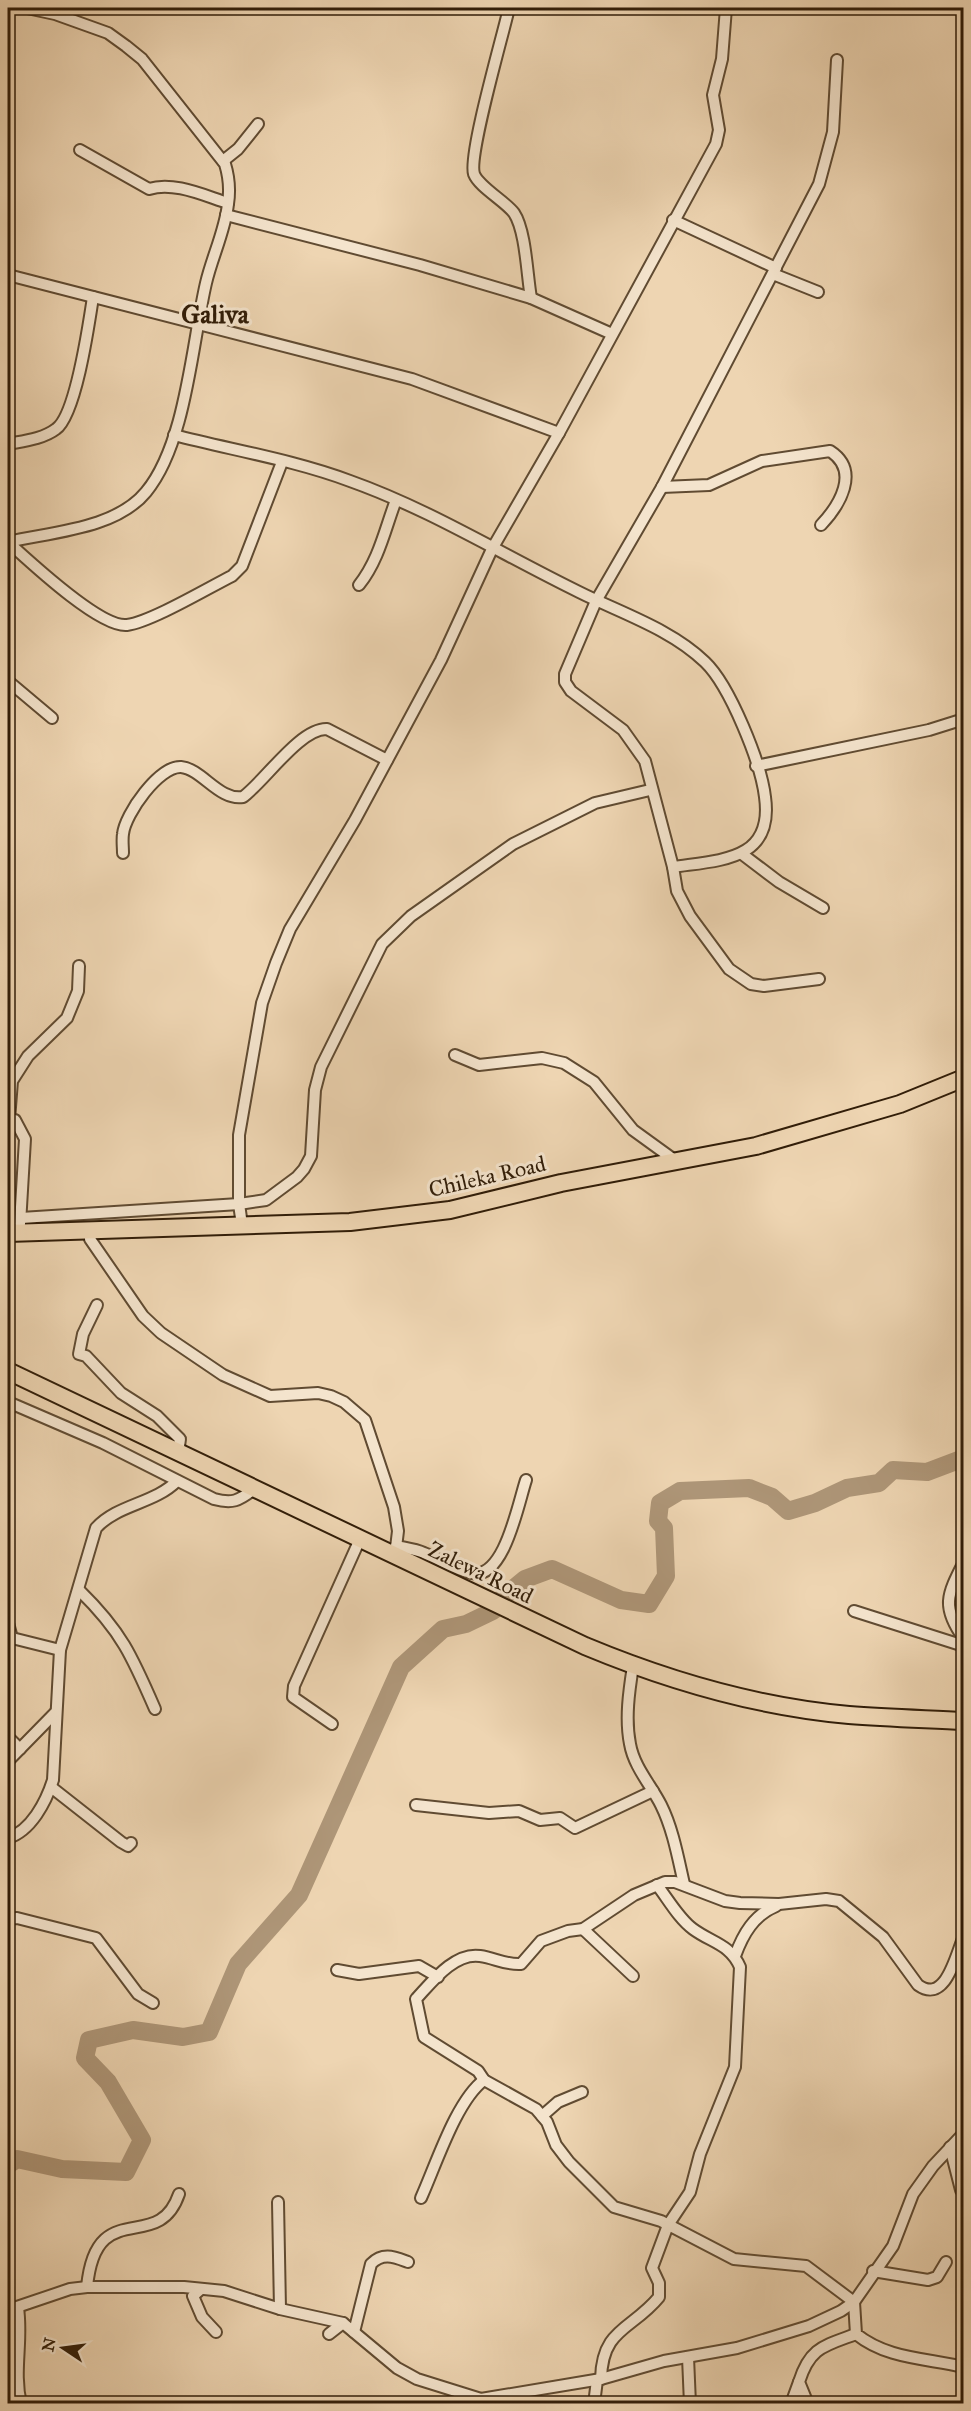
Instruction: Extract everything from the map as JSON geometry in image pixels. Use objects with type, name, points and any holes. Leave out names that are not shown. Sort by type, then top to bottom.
[{"type":"highway","name":"Chileka Road","points":[[14,1231],[59,1234],[350,1222],[428,1213],[673,1160],[756,1146],[900,1104],[963,1078]]},
{"type":"highway","points":[[14,1231],[90,1239],[347,1232],[454,1218],[622,1179],[757,1154],[893,1115],[963,1088]]},
{"type":"highway","name":"Zalewa Road","points":[[8,1371],[360,1539],[396,1551],[585,1646],[633,1666],[704,1689],[775,1704],[848,1715],[963,1721]]},
{"type":"street","points":[[8,542],[100,521],[123,510],[146,493],[162,468],[174,435],[210,267],[228,203],[228,176],[223,161],[142,59],[108,33],[56,11],[27,8]]},
{"type":"street","points":[[509,8],[480,124],[474,168],[477,178],[515,214],[520,225],[531,298]]},
{"type":"street","points":[[242,1226],[239,1204],[239,1135],[262,1003],[290,929],[330,865],[387,760],[441,660],[492,549],[559,433],[716,144],[719,130],[713,96],[722,59],[726,8]]},
{"type":"street","points":[[819,979],[764,986],[739,978],[729,969],[682,904],[650,790],[645,762],[623,730],[571,691],[565,682],[565,674],[597,601],[662,487],[819,184],[833,132],[837,60]]},
{"type":"street","points":[[223,161],[238,149],[258,124]]},
{"type":"street","points":[[80,150],[149,189],[160,186],[228,203]]},
{"type":"street","points":[[226,215],[420,265],[531,298],[612,334]]},
{"type":"street","points":[[673,220],[818,292]]},
{"type":"street","points":[[8,275],[412,379],[559,433]]},
{"type":"street","points":[[8,444],[42,436],[57,429],[67,414],[86,345],[93,297]]},
{"type":"street","points":[[174,435],[349,480],[396,500],[655,628],[705,661],[720,678],[730,696],[756,765],[764,790],[767,812],[765,828],[758,841],[742,854],[705,863],[673,867]]},
{"type":"street","points":[[662,487],[709,485],[762,461],[830,451],[839,459],[846,482],[834,511],[821,525]]},
{"type":"street","points":[[8,542],[57,585],[110,621],[126,625],[138,622],[232,576],[242,566],[282,462]]},
{"type":"street","points":[[359,585],[369,572],[378,553],[396,500]]},
{"type":"street","points":[[8,681],[52,718]]},
{"type":"street","points":[[756,765],[928,730],[963,719]]},
{"type":"street","points":[[123,853],[123,834],[135,806],[153,782],[173,769],[184,768],[230,796],[243,797],[306,736],[320,729],[327,729],[387,760]]},
{"type":"street","points":[[79,966],[78,991],[67,1018],[28,1056],[12,1081],[8,1120],[15,1120],[25,1139],[14,1231],[258,1202],[274,1196],[304,1169],[311,1156],[315,1090],[321,1067],[382,944],[411,916],[513,844],[584,808],[650,790]]},
{"type":"street","points":[[742,854],[779,882],[824,908]]},
{"type":"street","points":[[455,1055],[479,1065],[542,1058],[564,1063],[594,1082],[633,1130],[673,1160]]},
{"type":"street","points":[[90,1239],[143,1316],[161,1334],[223,1375],[270,1396],[318,1393],[331,1396],[344,1402],[360,1415],[370,1430],[394,1507],[398,1531],[396,1551],[423,1552],[450,1566],[474,1574],[489,1570],[497,1563],[526,1480]]},
{"type":"street","points":[[98,1305],[83,1334],[79,1354],[86,1356],[121,1393],[169,1427],[180,1439],[178,1453]]},
{"type":"street","points":[[8,1402],[102,1443],[177,1481],[227,1503],[238,1502],[254,1489]]},
{"type":"street","points":[[8,1838],[16,1836],[28,1825],[51,1787],[55,1764],[55,1713],[60,1650],[80,1591],[96,1528],[105,1518],[163,1493],[177,1481]]},
{"type":"street","points":[[332,1724],[293,1698],[294,1686],[360,1539]]},
{"type":"street","points":[[963,1562],[951,1587],[947,1602],[954,1625],[963,1639]]},
{"type":"street","points":[[80,1591],[117,1630],[129,1650],[155,1708]]},
{"type":"street","points":[[854,1611],[963,1646]]},
{"type":"street","points":[[8,1623],[10,1641],[60,1650]]},
{"type":"street","points":[[633,1666],[629,1688],[629,1738],[639,1767],[662,1806],[674,1839],[684,1884]]},
{"type":"street","points":[[8,1761],[55,1713]]},
{"type":"street","points":[[8,1737],[20,1749]]},
{"type":"street","points":[[51,1787],[121,1842],[128,1846],[131,1843]]},
{"type":"street","points":[[416,1805],[489,1813],[519,1811],[540,1820],[560,1818],[575,1828],[653,1791]]},
{"type":"street","points":[[854,2302],[806,2266],[734,2259],[652,2217],[614,2207],[569,2162],[556,2145],[542,2116],[536,2109],[483,2080],[478,2071],[424,2037],[416,1999],[438,1977],[467,1957],[480,1956],[509,1965],[521,1964],[541,1941],[568,1931],[583,1929],[634,1895],[657,1885],[675,1882],[725,1901],[779,1904],[826,1899],[839,1901],[850,1907],[883,1937],[918,1985],[925,1990],[933,1990],[941,1986],[951,1974],[963,1936]]},
{"type":"street","points":[[601,2379],[601,2360],[607,2346],[659,2297],[659,2283],[652,2268],[668,2225],[690,2192],[700,2154],[735,2067],[740,1967],[735,1956],[726,1947],[687,1924],[657,1885]]},
{"type":"street","points":[[735,1956],[746,1931],[755,1920],[763,1911],[779,1904]]},
{"type":"street","points":[[8,1920],[17,1918],[96,1938],[138,1994],[153,2003]]},
{"type":"street","points":[[583,1929],[633,1976]]},
{"type":"street","points":[[337,1970],[359,1974],[419,1966],[438,1977]]},
{"type":"street","points":[[421,2198],[460,2109],[471,2090],[483,2080]]},
{"type":"street","points":[[542,2116],[558,2102],[582,2092]]},
{"type":"street","points":[[21,2403],[16,2366],[21,2340],[13,2309],[70,2289],[87,2287],[224,2291],[280,2309],[343,2323],[397,2368],[417,2379],[482,2401],[601,2379],[664,2361],[737,2348],[830,2316],[854,2302],[892,2246],[913,2194],[963,2133]]},
{"type":"street","points":[[950,2147],[963,2191]]},
{"type":"street","points":[[87,2287],[90,2264],[105,2238],[111,2233],[160,2222],[174,2209],[179,2194]]},
{"type":"street","points":[[278,2202],[280,2309]]},
{"type":"street","points":[[354,2332],[371,2264],[377,2258],[386,2256],[408,2262]]},
{"type":"street","points":[[873,2271],[927,2280],[937,2277],[946,2262]]},
{"type":"street","points":[[201,2289],[193,2296],[202,2317],[216,2332]]},
{"type":"street","points":[[854,2302],[855,2334]]},
{"type":"street","points":[[329,2334],[343,2323]]},
{"type":"street","points":[[855,2334],[870,2345],[887,2353],[963,2367]]},
{"type":"street","points":[[791,2403],[813,2352],[855,2334]]},
{"type":"street","points":[[688,2357],[690,2403]]},
{"type":"street","points":[[594,2403],[597,2380],[601,2379]]},
{"type":"street","points":[[799,2382],[808,2403]]},
{"type":"waterway","points":[[502,1598],[525,1579],[552,1569],[621,1600],[649,1604],[666,1576],[664,1528],[658,1521],[660,1503],[680,1491],[749,1488],[772,1497],[788,1511],[815,1503],[847,1488],[879,1483],[893,1470],[927,1472],[964,1458]]},
{"type":"waterway","points":[[8,2165],[17,2159],[62,2169],[126,2172],[142,2140],[108,2082],[85,2058],[89,2040],[133,2030],[183,2037],[209,2032],[238,1964],[299,1895],[401,1667],[443,1629],[466,1624],[493,1611]]},
{"type":"district","name":"Galiva","points":[[215,314]]}]
